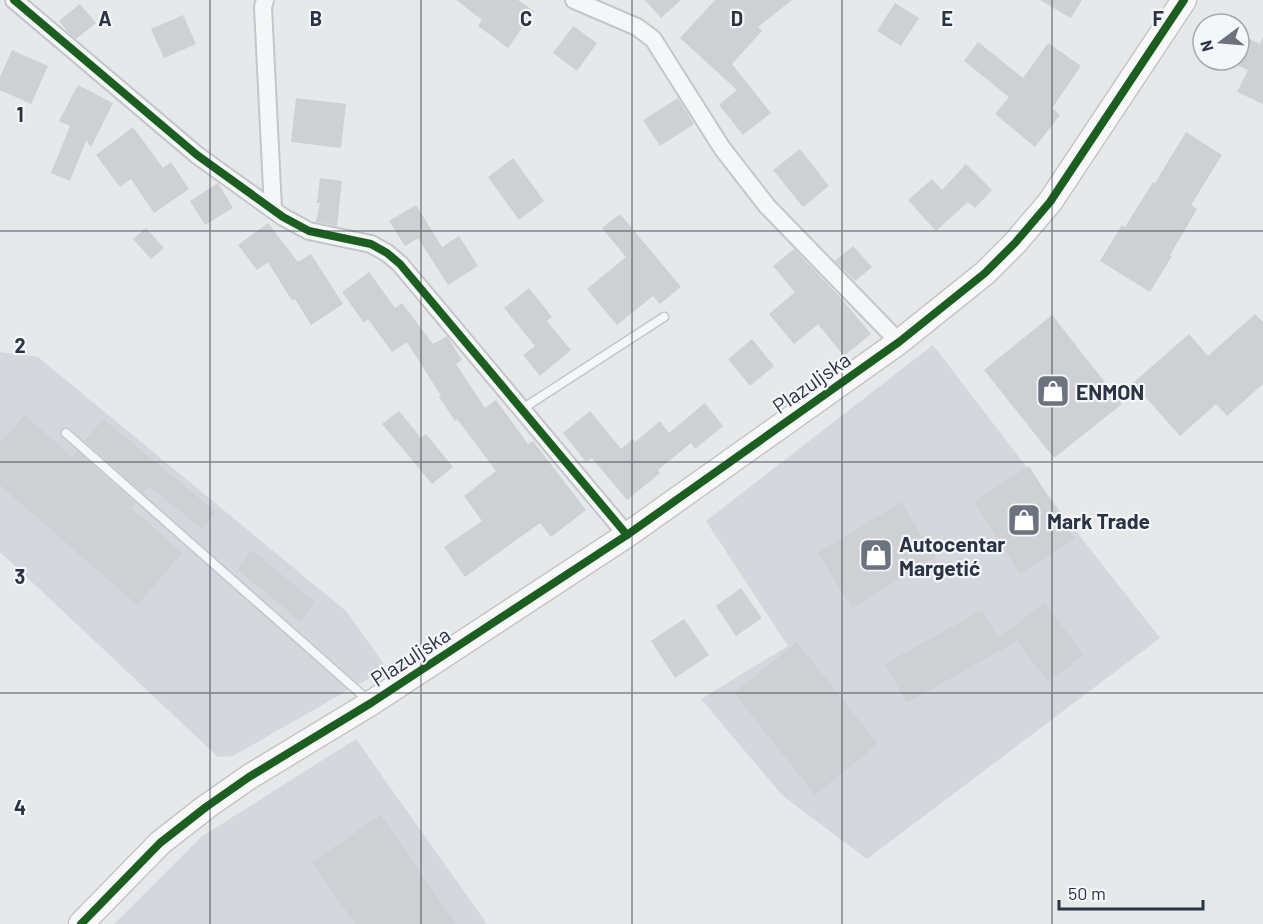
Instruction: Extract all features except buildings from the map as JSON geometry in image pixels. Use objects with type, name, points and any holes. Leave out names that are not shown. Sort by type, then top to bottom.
[{"type":"main road","name":"Plazuljska","points":[[81,924],[160,843],[184,823],[249,777],[371,703],[627,535],[899,342],[985,273],[1015,243],[1050,202],[1184,0]]},
{"type":"street","points":[[14,0],[197,155],[283,217],[309,231],[371,244],[400,264],[627,535]]},
{"type":"street","points":[[265,0],[263,7],[273,209]]},
{"type":"street","points":[[574,0],[637,27],[653,39],[722,148],[767,206],[899,342]]},
{"type":"lane","points":[[522,409],[664,318]]},
{"type":"lane","points":[[66,433],[371,703]]},
{"type":"shaded area","points":[[933,345],[1160,638],[867,859],[783,796],[701,699],[788,646],[706,521]]},
{"type":"shaded area","points":[[0,352],[38,357],[346,611],[387,668],[233,756],[218,757],[0,552]]},
{"type":"shaded area","points":[[356,739],[487,924],[114,924],[201,837]]},
{"type":"cycle path","points":[[14,0],[197,155],[283,217],[309,231],[371,244],[400,264],[627,535]]},
{"type":"cycle path","points":[[81,924],[160,843],[206,807],[249,777],[371,703],[627,535],[899,342],[985,273],[1015,243],[1050,202],[1184,0]]},
{"type":"place","name":"ENMON","points":[[1053,391]]},
{"type":"place","name":"Mark Trade","points":[[1024,520]]},
{"type":"place","name":"Autocentar Margetić","points":[[876,555]]}]
